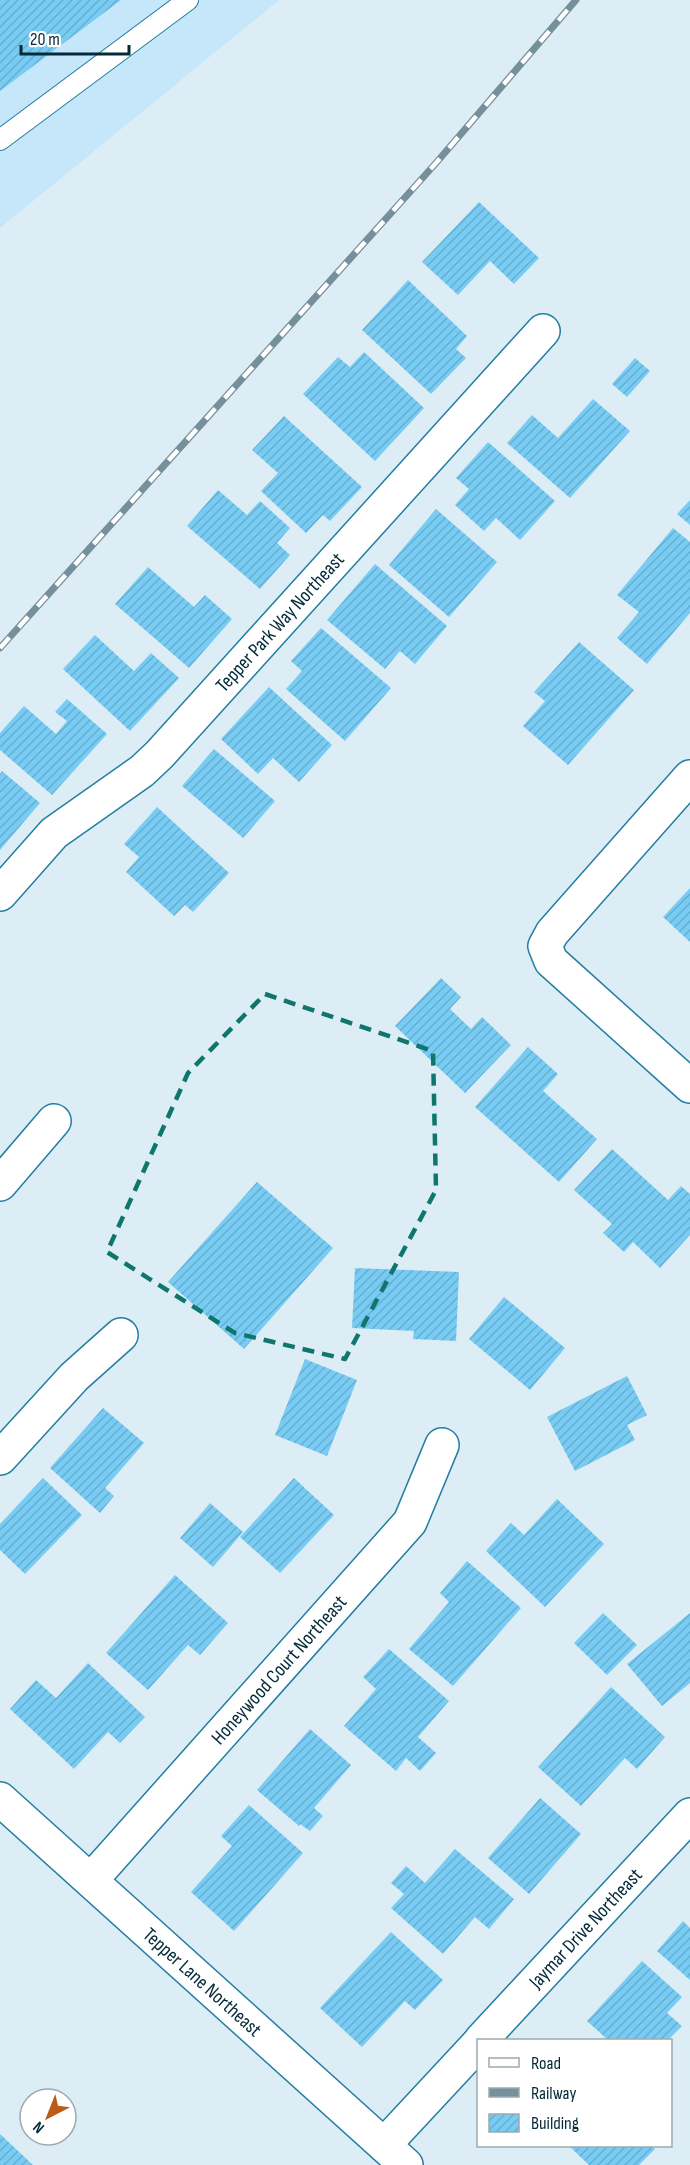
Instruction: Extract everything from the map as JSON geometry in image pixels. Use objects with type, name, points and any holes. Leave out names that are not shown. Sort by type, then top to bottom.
[{"type":"street","name":"Tepper Park Way Northeast","points":[[0,894],[54,833],[142,771],[159,755],[543,331]]},
{"type":"street","points":[[690,777],[552,933],[545,946],[551,961],[690,1086]]},
{"type":"street","points":[[0,1184],[54,1121]]},
{"type":"street","points":[[0,1458],[74,1377],[121,1335]]},
{"type":"street","name":"Honeywood Court Northeast","points":[[91,1880],[410,1522],[442,1445]]},
{"type":"street","name":"Tepper Lane Northeast","points":[[0,1799],[395,2155]]},
{"type":"street","name":"Jaymar Drive Northeast","points":[[483,2039],[690,1815]]},
{"type":"street","name":"Jaymar Drive Northeast","points":[[395,2155],[477,2046]]},
{"type":"lane","points":[[0,140],[188,0]]},
{"type":"highlighted area","points":[[265,994],[433,1051],[436,1190],[345,1359],[235,1333],[107,1252],[188,1073]]},
{"type":"shaded area","points":[[0,0],[279,0],[0,228]]},
{"type":"building","points":[[0,0],[121,0],[0,91]]},
{"type":"building","points":[[479,202],[539,258],[514,284],[490,261],[458,295],[422,262]]},
{"type":"building","points":[[408,280],[467,336],[456,349],[466,358],[431,394],[362,330]]},
{"type":"building","points":[[364,352],[424,408],[375,461],[303,394],[338,357],[350,367]]},
{"type":"building","points":[[635,358],[650,371],[627,397],[612,384]]},
{"type":"building","points":[[593,399],[630,431],[570,498],[507,443],[532,415],[558,438]]},
{"type":"building","points":[[284,416],[362,487],[330,521],[323,515],[306,533],[261,491],[278,473],[252,450]]},
{"type":"building","points":[[488,442],[555,501],[520,540],[496,518],[484,531],[455,505],[469,489],[456,478]]},
{"type":"building","points":[[218,490],[247,515],[260,501],[290,528],[277,543],[290,555],[260,589],[187,526]]},
{"type":"building","points":[[690,500],[690,525],[677,514]]},
{"type":"building","points":[[436,509],[497,562],[449,617],[389,565]]},
{"type":"building","points":[[673,528],[690,542],[690,613],[647,664],[617,638],[639,612],[617,595]]},
{"type":"building","points":[[375,564],[447,626],[415,664],[400,651],[385,669],[327,620]]},
{"type":"building","points":[[148,567],[194,607],[205,595],[232,619],[189,668],[115,604]]},
{"type":"building","points":[[321,628],[391,688],[345,741],[286,689],[302,671],[291,661]]},
{"type":"building","points":[[95,635],[134,671],[151,653],[179,678],[130,731],[63,669]]},
{"type":"building","points":[[579,642],[634,690],[568,765],[523,726],[545,701],[534,692]]},
{"type":"building","points":[[269,687],[332,745],[299,782],[273,758],[258,774],[221,739]]},
{"type":"building","points":[[67,699],[107,734],[52,795],[0,750],[0,733],[24,706],[56,734],[67,721],[55,712]]},
{"type":"building","points":[[214,749],[275,801],[243,838],[182,786]]},
{"type":"building","points":[[2,771],[40,803],[0,850],[0,774]]},
{"type":"building","points":[[157,807],[229,873],[193,912],[185,905],[174,916],[126,872],[139,857],[124,844]]},
{"type":"building","points":[[690,888],[690,942],[663,917]]},
{"type":"building","points":[[441,978],[461,997],[450,1009],[471,1029],[482,1017],[511,1045],[465,1093],[395,1026]]},
{"type":"building","points":[[528,1047],[558,1074],[543,1091],[597,1139],[559,1182],[475,1107]]},
{"type":"building","points":[[612,1149],[668,1200],[681,1186],[690,1194],[690,1235],[660,1268],[633,1242],[624,1252],[603,1233],[612,1224],[574,1190]]},
{"type":"building","points":[[257,1182],[333,1248],[244,1349],[168,1282]]},
{"type":"building","points":[[355,1268],[459,1272],[456,1341],[413,1339],[414,1331],[352,1328]]},
{"type":"building","points":[[504,1297],[565,1348],[530,1390],[469,1339]]},
{"type":"building","points":[[305,1359],[357,1380],[327,1456],[275,1435]]},
{"type":"building","points":[[627,1376],[647,1415],[627,1425],[635,1440],[575,1471],[547,1417]]},
{"type":"building","points":[[103,1408],[144,1443],[105,1488],[114,1496],[100,1513],[50,1468]]},
{"type":"building","points":[[43,1478],[82,1515],[25,1574],[0,1550],[0,1524]]},
{"type":"building","points":[[294,1478],[334,1515],[280,1573],[240,1537]]},
{"type":"building","points":[[557,1499],[604,1544],[545,1607],[486,1551],[511,1523],[524,1535]]},
{"type":"building","points":[[210,1503],[243,1532],[213,1567],[180,1538]]},
{"type":"building","points":[[467,1561],[521,1608],[453,1686],[409,1649],[449,1602],[440,1593]]},
{"type":"building","points":[[175,1575],[228,1623],[200,1655],[188,1645],[148,1690],[106,1653]]},
{"type":"building","points":[[603,1613],[637,1645],[607,1675],[574,1643]]},
{"type":"building","points":[[690,1613],[690,1683],[662,1706],[627,1664]]},
{"type":"building","points":[[389,1649],[449,1701],[418,1737],[436,1753],[420,1771],[406,1758],[396,1771],[344,1726],[376,1689],[363,1677]]},
{"type":"building","points":[[88,1663],[145,1717],[120,1743],[108,1732],[74,1769],[10,1709],[36,1680],[56,1698]]},
{"type":"building","points":[[611,1687],[665,1737],[637,1769],[625,1758],[581,1806],[538,1767]]},
{"type":"building","points":[[310,1729],[351,1765],[314,1808],[323,1816],[310,1831],[300,1824],[299,1826],[257,1790]]},
{"type":"building","points":[[540,1798],[581,1834],[529,1894],[488,1858]]},
{"type":"building","points":[[249,1805],[303,1853],[234,1931],[191,1892],[232,1846],[221,1836]]},
{"type":"building","points":[[455,1849],[514,1899],[489,1929],[475,1917],[443,1954],[391,1908],[404,1894],[391,1883],[406,1866],[425,1883]]},
{"type":"building","points":[[683,1921],[690,1928],[690,1980],[657,1951]]},
{"type":"building","points":[[391,1932],[443,1980],[415,2010],[405,2001],[362,2047],[320,2008]]},
{"type":"building","points":[[642,1961],[682,1997],[667,2013],[682,2026],[669,2039],[607,2039],[587,2021]]},
{"type":"building","points":[[0,2134],[33,2165],[0,2165]]},
{"type":"building","points":[[570,2147],[652,2147],[655,2149],[639,2165],[589,2165]]},
{"type":"railway","points":[[0,648],[436,163],[576,0]]}]
